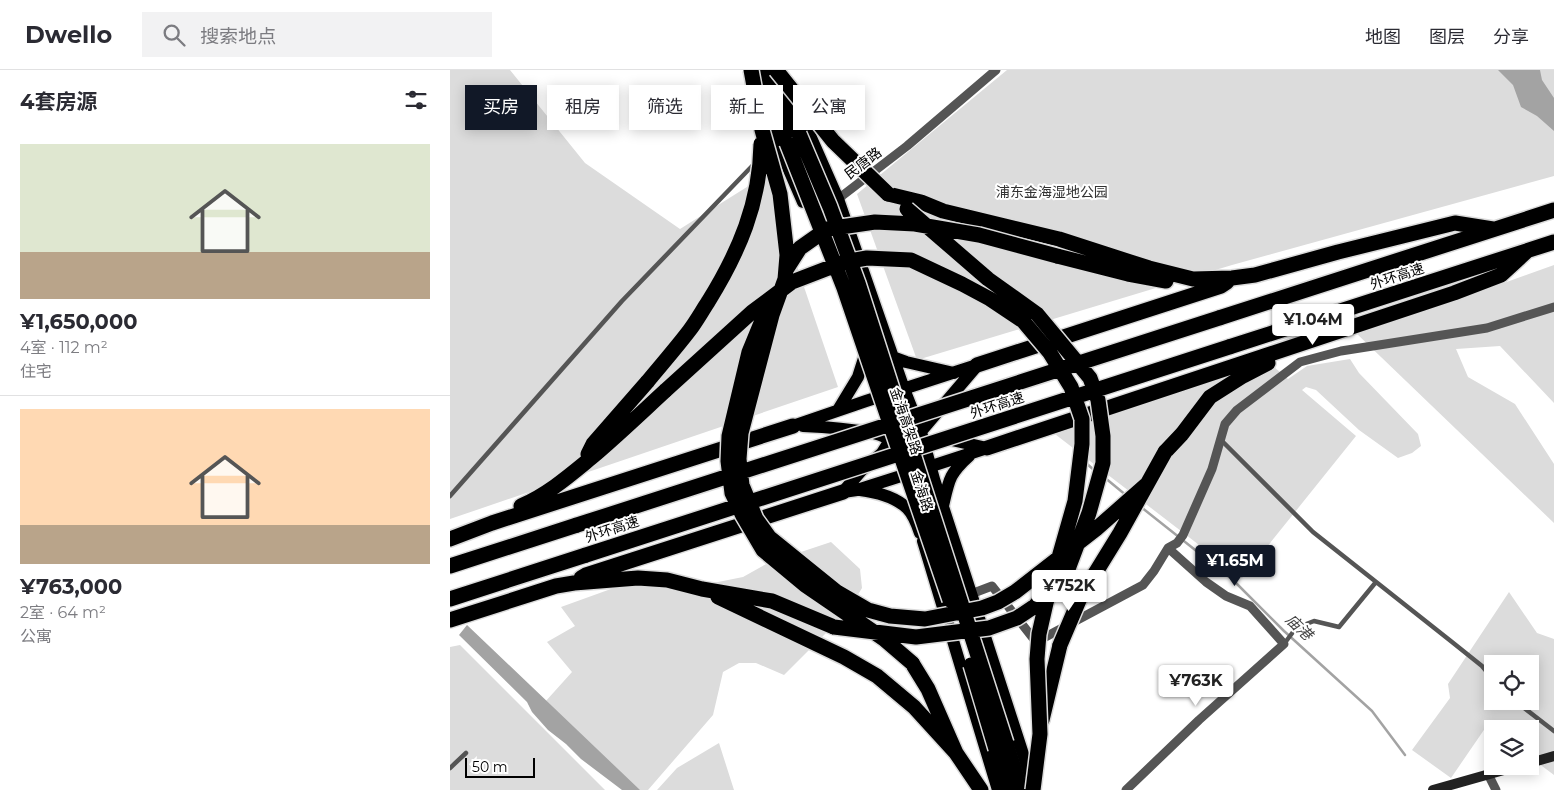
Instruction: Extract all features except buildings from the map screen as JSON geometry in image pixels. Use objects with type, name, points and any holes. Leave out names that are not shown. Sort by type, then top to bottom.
[{"type":"highway","points":[[752,70],[754,85]]},
{"type":"highway","name":"金海高架路","points":[[752,70],[787,143],[844,288],[969,660],[1008,790]]},
{"type":"highway","name":"金海高架路","points":[[769,70],[799,134],[858,282],[1022,790]]},
{"type":"highway","points":[[450,620],[538,591],[574,583],[638,578],[667,580],[702,589],[772,601],[834,627],[916,637],[989,628],[1017,618],[1035,606],[1068,569],[1089,514],[1103,462],[1103,436],[1098,400],[1090,378],[1037,314],[988,279],[899,201],[888,194],[833,141],[776,70]]},
{"type":"highway","points":[[583,464],[593,444],[690,330],[722,280],[744,235],[754,202],[761,168],[762,130]]},
{"type":"highway","points":[[762,130],[780,194],[787,255],[784,279],[772,315],[741,433],[739,459],[742,485],[756,519],[769,537],[837,592],[868,610],[890,616],[925,619],[982,608],[998,602],[1015,592],[1096,529],[1146,485]]},
{"type":"highway","points":[[888,194],[921,202],[943,211],[1059,239],[1149,268],[1192,279],[1210,280],[1255,274],[1455,223],[1493,230]]},
{"type":"highway","name":"外环高速","points":[[450,566],[1554,210]]},
{"type":"highway","points":[[956,753],[928,690],[912,664],[884,639],[805,585],[763,550],[732,493],[728,462],[729,436],[749,352],[780,280],[800,248],[827,229],[875,222],[916,224],[979,235],[1150,279],[1172,282],[1192,279]]},
{"type":"highway","name":"外环高速","points":[[450,599],[1554,242]]},
{"type":"highway","points":[[987,448],[1424,304],[1501,275],[1527,251]]},
{"type":"highway","points":[[492,523],[505,512],[548,492],[583,464],[752,312],[792,282],[844,262],[867,258],[911,260],[983,295],[1023,321],[1050,353],[1071,387],[1082,419],[1082,444],[1075,501],[1039,634],[1037,659],[1040,734]]},
{"type":"highway","points":[[977,366],[1221,286],[1232,278]]},
{"type":"highway","points":[[1034,790],[1040,734],[1060,645],[1080,598],[1120,533],[1165,452],[1182,434],[1210,397],[1243,376],[1307,342]]},
{"type":"highway","points":[[450,539],[492,523],[793,426]]},
{"type":"highway","points":[[574,583],[586,575],[850,491]]},
{"type":"highway","points":[[702,589],[844,657],[877,676],[914,707],[956,753],[981,790]]},
{"type":"main road","name":"金海路","points":[[743,70],[777,142],[876,386],[877,398],[998,790]]},
{"type":"main road","name":"金海路","points":[[780,70],[806,123],[838,199],[895,358],[904,389],[921,432],[1034,790]]},
{"type":"main road","points":[[838,410],[858,377],[865,355]]},
{"type":"main road","points":[[895,358],[954,373]]},
{"type":"main road","points":[[793,426],[977,366]]},
{"type":"main road","points":[[900,472],[908,445],[977,366]]},
{"type":"main road","points":[[850,491],[861,471],[882,453],[901,424],[910,404]]},
{"type":"main road","points":[[881,411],[901,424],[921,432],[987,448]]},
{"type":"main road","points":[[793,426],[822,427],[875,434],[908,445],[929,462]]},
{"type":"main road","points":[[850,491],[929,462],[987,448]]},
{"type":"main road","points":[[943,506],[949,481],[955,470],[972,453]]},
{"type":"main road","points":[[850,491],[890,497],[907,508],[914,517],[920,533]]},
{"type":"street","name":"民唐路","points":[[838,199],[907,146],[996,70]]},
{"type":"street","points":[[971,594],[992,586],[1036,642],[1143,586],[1168,548],[1177,543],[1184,535],[1212,469],[1225,424],[1236,410],[1300,362],[1341,351],[1487,328],[1554,307]]},
{"type":"street","points":[[1126,790],[1285,643],[1250,606],[1226,596],[1206,582],[1168,548]]},
{"type":"street","points":[[1539,760],[1554,756]]},
{"type":"street","points":[[1433,790],[1485,775]]},
{"type":"street","points":[[1488,775],[1496,790]]},
{"type":"lane","points":[[450,496],[622,301],[777,142]]},
{"type":"lane","points":[[1220,440],[1313,532],[1467,654],[1484,670]]},
{"type":"lane","points":[[1285,643],[1296,628],[1314,621],[1339,627],[1376,582]]},
{"type":"lane","points":[[1527,710],[1554,731]]},
{"type":"lane","points":[[450,768],[466,753]]},
{"type":"green space","points":[[450,70],[510,70],[522,85],[465,85],[465,130],[537,130],[537,103],[547,116],[547,130],[558,130],[585,163],[680,229],[766,175],[838,387],[450,519]]},
{"type":"green space","name":"浦东金海湿地公园","points":[[1007,70],[1554,70],[1554,176],[1232,265],[917,360],[857,194]]},
{"type":"green space","points":[[1554,265],[1554,403],[1500,346],[1456,349],[1468,377],[1515,404],[1554,464],[1554,523],[1356,333],[1415,315]]},
{"type":"green space","points":[[1350,359],[1359,373],[1418,434],[1421,446],[1412,453],[1398,458],[1359,430],[1316,390],[1306,387],[1302,390],[1356,436],[1242,578],[1051,431],[1267,361],[1288,379],[1307,366]]},
{"type":"green space","points":[[831,542],[860,569],[862,588],[848,611],[784,675],[756,663],[739,663],[723,672],[713,715],[648,790],[637,790],[545,702],[572,672],[547,642],[575,626],[561,607],[658,572],[673,591],[743,577],[768,563]]},
{"type":"green space","points":[[1509,592],[1537,633],[1554,639],[1554,775],[1539,764],[1539,720],[1484,720],[1484,730],[1451,778],[1412,750],[1450,698],[1448,684]]},
{"type":"green space","points":[[460,645],[605,790],[450,790],[450,647]]},
{"type":"green space","points":[[719,743],[734,790],[657,790],[677,768]]},
{"type":"shaded area","points":[[1498,70],[1540,70],[1542,80],[1554,98],[1554,131],[1537,116],[1521,107],[1513,85]]},
{"type":"shaded area","points":[[467,625],[640,790],[622,790],[581,759],[548,730],[532,712],[527,702],[459,635]]},
{"type":"waterway","name":"庙港","points":[[1086,463],[1095,471]]},
{"type":"waterway","name":"庙港","points":[[1104,477],[1127,496]]},
{"type":"waterway","name":"庙港","points":[[1141,507],[1233,580],[1284,631],[1372,711],[1405,755]]}]
